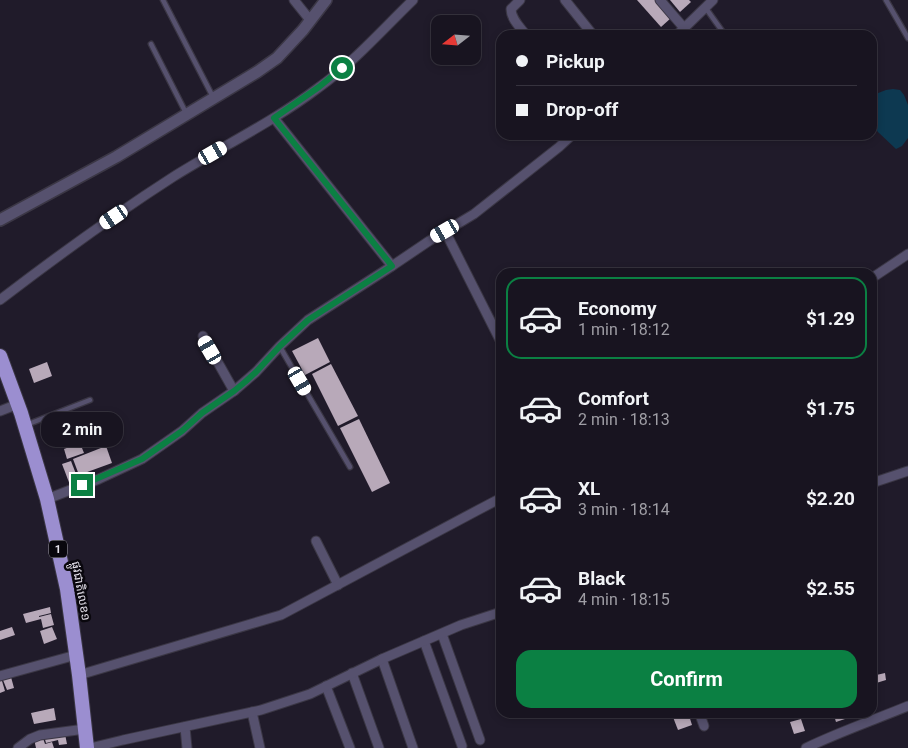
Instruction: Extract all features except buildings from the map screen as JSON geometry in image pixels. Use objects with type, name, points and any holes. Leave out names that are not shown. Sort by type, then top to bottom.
[{"type":"highway","name":"ផ្លូវជាតិលេខ១","points":[[0,356],[18,404],[47,499],[67,589],[88,748]]},
{"type":"street","points":[[294,0],[310,20]]},
{"type":"street","points":[[0,220],[116,157],[257,72],[277,58],[326,0]]},
{"type":"street","points":[[0,300],[56,257],[172,178],[274,118],[319,87],[353,58],[413,0]]},
{"type":"street","points":[[520,0],[511,9],[511,14],[522,30]]},
{"type":"street","points":[[565,0],[589,30]]},
{"type":"street","points":[[660,0],[680,30]]},
{"type":"street","points":[[683,30],[713,0]]},
{"type":"street","points":[[274,118],[392,266]]},
{"type":"street","points":[[47,499],[142,459],[234,391],[256,372],[308,320],[429,240],[474,214],[567,140]]},
{"type":"street","points":[[445,231],[496,332]]},
{"type":"street","points":[[877,275],[908,254]]},
{"type":"street","points":[[203,336],[234,391]]},
{"type":"street","points":[[0,411],[18,404]]},
{"type":"street","points":[[877,481],[908,471]]},
{"type":"street","points":[[79,675],[281,616],[496,500]]},
{"type":"street","points":[[316,541],[338,585]]},
{"type":"street","points":[[88,748],[252,712],[310,694],[382,659],[461,625],[496,614]]},
{"type":"street","points":[[442,634],[480,740]]},
{"type":"street","points":[[424,641],[462,746]]},
{"type":"street","points":[[0,676],[76,656]]},
{"type":"street","points":[[382,659],[414,748]]},
{"type":"street","points":[[352,673],[379,748]]},
{"type":"street","points":[[326,686],[350,748]]},
{"type":"street","points":[[806,748],[908,706]]},
{"type":"street","points":[[252,712],[260,748]]},
{"type":"street","points":[[701,718],[704,726]]},
{"type":"street","points":[[185,727],[187,748]]},
{"type":"street","points":[[18,748],[30,739],[40,735],[85,729]]},
{"type":"lane","points":[[163,0],[214,98]]},
{"type":"lane","points":[[886,0],[908,38]]},
{"type":"lane","points":[[705,7],[721,30]]},
{"type":"lane","points":[[151,44],[187,114]]},
{"type":"lane","points":[[280,346],[350,467]]},
{"type":"lane","points":[[24,425],[90,400]]},
{"type":"water","points":[[886,90],[900,90],[908,105],[908,138],[902,146],[896,149],[877,131],[877,93]]},
{"type":"route","points":[[82,485],[142,459],[182,431],[202,413],[245,382],[308,320],[392,266],[274,118],[319,87],[342,68]]}]
